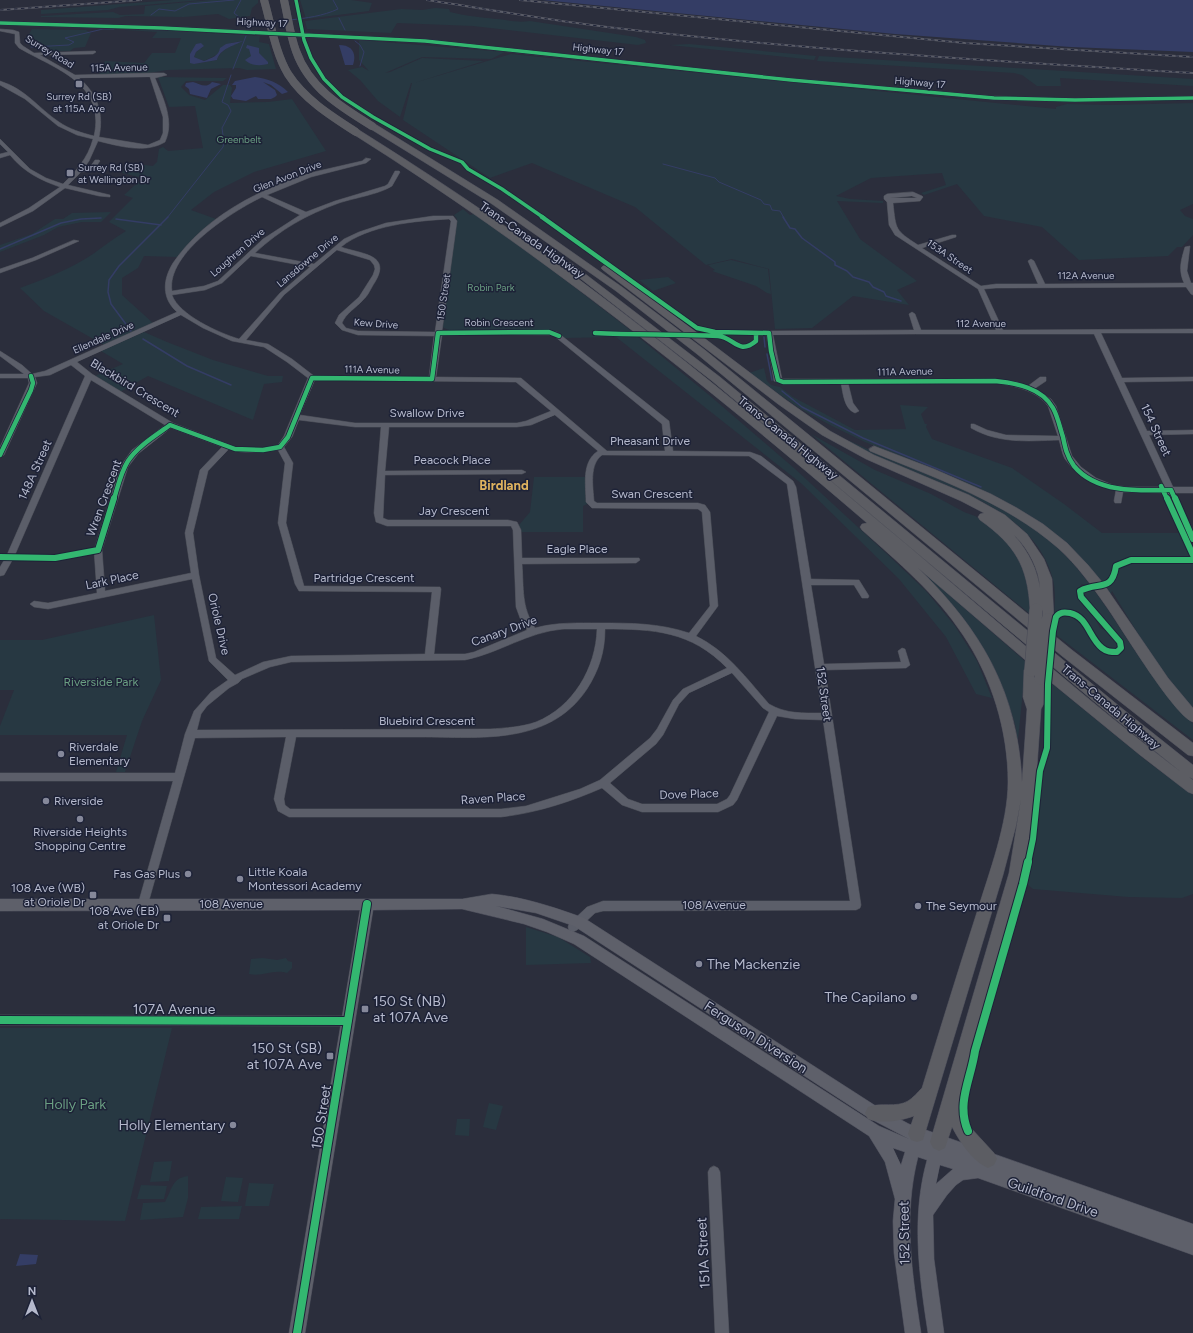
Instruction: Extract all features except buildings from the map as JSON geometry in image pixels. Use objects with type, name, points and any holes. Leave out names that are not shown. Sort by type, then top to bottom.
[{"type":"highway","points":[[264,0],[282,62],[296,85],[316,104],[360,130]]},
{"type":"highway","points":[[271,0],[290,61],[303,83],[323,102],[360,130],[513,236],[598,298],[747,417],[908,552],[1103,719],[1193,788]]},
{"type":"highway","points":[[284,0],[299,60],[308,75],[332,100],[375,125],[468,174],[544,224],[630,285],[765,389],[826,433],[846,445],[895,468],[982,506],[1001,518],[1016,531],[1030,546],[1043,570],[1047,590],[1048,620],[1036,674]]},
{"type":"highway","points":[[291,0],[302,44],[311,68],[319,80],[334,94],[375,125]]},
{"type":"highway","name":"Highway 17","points":[[0,22],[330,35],[425,41],[791,80],[994,98],[1107,100],[1193,97]]},
{"type":"highway","name":"Highway 17","points":[[0,22],[134,24],[370,35],[476,43],[564,52],[645,57],[731,70],[993,96],[1105,98],[1193,97]]},
{"type":"highway","points":[[503,49],[528,50],[639,62],[645,57],[648,63],[791,80]]},
{"type":"highway","name":"Trans-Canada Highway","points":[[375,125],[534,228],[620,289],[701,352],[1067,653],[1193,751]]},
{"type":"highway","name":"Trans-Canada Highway","points":[[360,130],[448,182],[523,232],[658,332],[883,516],[1114,710],[1193,774]]},
{"type":"highway","points":[[701,352],[732,372],[800,423],[839,448],[890,473],[966,506],[992,522],[1017,546],[1025,557],[1033,578],[1036,610],[1036,674],[1039,700],[1034,709],[1027,811],[1016,873],[937,1149]]},
{"type":"highway","points":[[765,389],[811,418],[839,433],[970,489],[1000,504],[1044,532],[1067,550],[1084,568],[1107,598],[1161,680],[1193,717]]},
{"type":"highway","points":[[747,417],[915,572],[948,606],[979,649],[1006,711],[1013,750],[1014,766],[1011,820],[993,886],[928,1094],[915,1141]]},
{"type":"highway","points":[[874,1113],[901,1112],[915,1107],[928,1094]]},
{"type":"highway","points":[[950,1102],[963,1133],[974,1146],[983,1165]]},
{"type":"main road","name":"108 Avenue","points":[[0,905],[462,904],[473,900],[515,902],[530,905],[572,927]]},
{"type":"main road","name":"150 Street","points":[[297,1333],[367,904]]},
{"type":"main road","name":"108 Avenue","points":[[462,904],[472,908],[518,916],[536,916],[572,927]]},
{"type":"main road","name":"Ferguson Diversion","points":[[572,927],[579,940],[874,1131],[915,1141]]},
{"type":"main road","name":"Ferguson Diversion","points":[[572,927],[874,1113],[905,1130],[915,1141]]},
{"type":"main road","points":[[874,1131],[894,1163],[902,1206]]},
{"type":"main road","name":"Guildford Drive","points":[[915,1141],[983,1165],[1193,1232]]},
{"type":"main road","name":"152 Street","points":[[913,1333],[902,1248],[902,1206],[915,1141]]},
{"type":"main road","name":"152 Street","points":[[936,1333],[925,1248],[925,1213],[928,1188],[937,1149]]},
{"type":"main road","points":[[925,1213],[937,1195],[952,1179],[962,1173],[983,1165]]},
{"type":"main road","name":"Guildford Drive","points":[[983,1165],[1193,1247]]},
{"type":"street","name":"Surrey Road","points":[[0,30],[13,31],[18,35],[18,44],[74,76],[87,89],[97,106],[99,118],[97,138],[90,154],[79,170],[65,185],[38,206],[0,225]]},
{"type":"street","points":[[35,54],[46,52],[93,52]]},
{"type":"street","points":[[0,83],[14,89],[26,97],[59,125],[69,130],[97,138],[151,146],[159,144],[163,141],[166,120],[164,110],[152,78],[153,75]]},
{"type":"street","name":"115A Avenue","points":[[74,76],[164,75]]},
{"type":"street","points":[[0,141],[22,165],[46,181],[108,196]]},
{"type":"street","points":[[0,156],[12,153]]},
{"type":"street","name":"Glen Avon Drive","points":[[168,293],[167,284],[171,272],[192,244],[226,216],[262,195],[309,176],[364,162],[368,159]]},
{"type":"street","points":[[79,170],[92,169],[97,161]]},
{"type":"street","name":"Loughren Drive","points":[[168,293],[205,288],[220,282],[273,234],[304,214],[337,202],[387,187],[390,185],[397,172]]},
{"type":"street","points":[[262,195],[304,214]]},
{"type":"street","name":"153A Street","points":[[890,201],[889,209],[893,229],[905,240],[919,247],[980,288],[1000,332]]},
{"type":"street","name":"Lansdowne Drive","points":[[241,341],[282,294],[336,248],[351,238],[380,227],[451,216]]},
{"type":"street","name":"150 Street","points":[[432,379],[454,221],[451,216]]},
{"type":"street","points":[[919,247],[942,238],[954,236]]},
{"type":"street","points":[[0,271],[34,260],[76,241]]},
{"type":"street","points":[[1193,241],[1182,264],[1193,293]]},
{"type":"street","name":"Kew Drive","points":[[336,248],[372,259],[377,264],[378,269],[362,298],[341,316],[338,323],[342,328],[351,332],[361,333],[431,335],[438,333]]},
{"type":"street","points":[[250,254],[314,266]]},
{"type":"street","points":[[1031,260],[1042,285]]},
{"type":"street","name":"112A Avenue","points":[[980,288],[996,286],[1042,285],[1189,284]]},
{"type":"street","points":[[168,293],[170,299],[181,313],[231,339],[267,346],[312,378],[288,437],[280,447]]},
{"type":"street","name":"Ellendale Drive","points":[[31,376],[47,373],[181,313]]},
{"type":"street","points":[[912,314],[918,333]]},
{"type":"street","name":"112 Avenue","points":[[779,381],[777,379],[769,333],[1193,331]]},
{"type":"street","name":"Robin Crescent","points":[[438,333],[549,332],[557,334],[666,423],[669,454]]},
{"type":"street","name":"154 Street","points":[[1097,332],[1193,539]]},
{"type":"street","points":[[0,353],[31,376],[33,383],[0,455]]},
{"type":"street","name":"Blackbird Crescent","points":[[72,362],[89,376],[170,425],[227,447],[254,451],[280,447]]},
{"type":"street","points":[[0,376],[31,376]]},
{"type":"street","name":"148A Street","points":[[1,573],[10,557],[89,376]]},
{"type":"street","name":"111A Avenue","points":[[312,378],[432,379]]},
{"type":"street","name":"Pheasant Drive","points":[[432,379],[518,380],[601,452],[609,454],[750,454],[758,458],[790,483]]},
{"type":"street","points":[[1043,379],[1029,389],[1043,397],[1052,406],[1068,457],[1073,464],[1087,476],[1102,484],[1120,489],[1193,490]]},
{"type":"street","points":[[1120,380],[1193,380]]},
{"type":"street","name":"111A Avenue","points":[[779,381],[995,381],[1017,384],[1029,389]]},
{"type":"street","points":[[844,382],[849,403],[855,411]]},
{"type":"street","name":"Swallow Drive","points":[[296,417],[351,425],[517,425],[528,423],[556,412]]},
{"type":"street","name":"Wren Crescent","points":[[101,595],[97,556],[98,550],[124,468],[135,452],[170,425]]},
{"type":"street","name":"Jay Crescent","points":[[385,425],[378,517],[381,522],[511,523],[516,528],[521,612],[532,632]]},
{"type":"street","points":[[974,426],[984,432],[1002,437],[1063,438]]},
{"type":"street","points":[[1144,433],[1193,432]]},
{"type":"street","name":"Oriole Drive","points":[[227,447],[208,464],[201,476],[189,533],[195,575],[212,658],[213,661],[235,681]]},
{"type":"street","name":"Partridge Crescent","points":[[280,447],[289,463],[282,523],[299,584],[302,589],[438,590],[429,658]]},
{"type":"street","name":"Swan Crescent","points":[[601,452],[596,455],[590,467],[590,502],[595,506],[698,506],[702,507],[706,512],[714,606],[691,636]]},
{"type":"street","name":"Peacock Place","points":[[381,472],[522,472]]},
{"type":"street","name":"152 Street","points":[[790,483],[794,499],[807,582],[856,905]]},
{"type":"street","points":[[1118,501],[1120,489]]},
{"type":"street","points":[[0,556],[10,557]]},
{"type":"street","name":"Eagle Place","points":[[518,561],[636,560]]},
{"type":"street","name":"Lark Place","points":[[34,604],[48,606],[195,575]]},
{"type":"street","points":[[807,582],[856,582],[866,596]]},
{"type":"street","name":"Canary Drive","points":[[235,681],[261,666],[284,659],[457,658],[474,656],[487,652],[532,632],[562,626],[649,626],[671,630],[691,636],[714,650],[766,706],[774,711],[790,715],[827,716]]},
{"type":"street","name":"Bluebird Crescent","points":[[190,734],[490,733],[515,731],[540,724],[557,714],[571,702],[585,684],[598,659],[601,626]]},
{"type":"street","points":[[820,667],[906,665],[902,651]]},
{"type":"street","name":"Raven Place","points":[[292,733],[279,799],[279,806],[289,813],[516,812],[584,792],[603,783],[653,741],[660,732],[676,702],[686,691],[732,670]]},
{"type":"street","points":[[143,904],[194,719],[202,706],[212,696],[235,681]]},
{"type":"street","name":"Dove Place","points":[[603,783],[625,802],[642,808],[709,809],[725,806],[734,797],[774,711]]},
{"type":"street","points":[[0,777],[178,777]]},
{"type":"street","name":"108 Avenue","points":[[572,927],[591,910],[603,906],[856,905]]},
{"type":"street","name":"107A Avenue","points":[[0,1020],[348,1021]]},
{"type":"street","name":"151A Street","points":[[714,1172],[722,1333]]},
{"type":"green space","points":[[173,0],[203,0],[119,7],[108,10],[41,14],[41,10]]},
{"type":"green space","points":[[211,0],[258,0],[258,3],[252,8],[250,16],[229,19],[218,14],[184,17],[41,17],[113,12],[120,15],[144,14],[145,6]]},
{"type":"green space","points":[[300,0],[351,0],[372,3],[369,11],[306,19]]},
{"type":"green space","points":[[435,8],[449,9],[450,12],[467,15],[517,22],[530,21],[636,37],[645,40],[646,43],[638,45],[473,26],[397,23],[391,33],[307,29],[305,21],[401,9],[422,10]]},
{"type":"green space","points":[[126,28],[260,36],[259,42],[269,44],[276,69],[247,70],[239,68],[167,70],[149,73],[99,75],[105,61],[144,63],[152,53],[175,53],[181,38],[152,38],[157,32],[125,30]],"holes":[[[242,41],[230,46],[221,53],[217,60],[194,64],[191,60],[191,53],[204,46],[196,52],[194,57],[204,61],[216,55],[231,43]]]},
{"type":"green space","points":[[32,29],[86,30],[91,33],[85,47],[74,48],[70,51],[46,51],[34,48],[26,40]]},
{"type":"green space","points":[[359,40],[505,52],[491,59],[422,57],[385,73],[422,58],[484,61],[414,83],[511,54],[1056,109],[1056,107],[1067,104],[1108,105],[1193,103],[1193,204],[1180,210],[1185,216],[1193,219],[1193,235],[1182,247],[1177,247],[1168,256],[1079,260],[1042,227],[984,216],[957,184],[924,195],[921,193],[946,185],[942,173],[871,178],[836,196],[850,199],[883,201],[883,203],[837,201],[860,239],[917,281],[897,290],[909,305],[853,296],[812,328],[775,329],[769,269],[732,259],[706,265],[635,207],[532,163],[490,178],[403,120],[412,83],[400,117],[378,101],[360,80],[348,70],[362,67],[369,71],[359,60]]},
{"type":"green space","points":[[689,44],[816,56],[814,60],[670,45]]},
{"type":"green space","points":[[819,56],[1193,79],[1193,86],[1060,78],[1061,86],[1037,86],[1022,75],[1014,73],[817,61]]},
{"type":"green space","name":"Greenbelt","points":[[158,77],[227,78],[223,81],[186,81],[181,87],[189,95],[205,100],[223,85],[230,85],[232,88],[230,103],[268,102],[292,99],[326,151],[254,172],[214,192],[191,210],[216,219],[197,235],[177,257],[144,256],[138,268],[122,278],[122,295],[153,323],[104,345],[44,311],[20,288],[66,269],[93,254],[126,231],[109,222],[133,198],[124,195],[143,178],[122,173],[128,163],[153,166],[157,162],[159,149],[163,147],[168,151],[203,148],[195,106],[169,107]]},
{"type":"green space","name":"Robin Park","points":[[463,209],[470,215],[474,214],[534,256],[634,333],[611,333],[607,335],[637,336],[794,468],[926,591],[955,626],[977,661],[992,698],[976,694],[946,637],[899,579],[802,484],[616,337],[565,338],[553,331],[449,330],[444,328],[442,326],[457,219],[454,215]]},
{"type":"green space","points":[[111,212],[101,222],[82,222],[58,227],[44,235],[0,252],[0,245],[32,234],[55,219],[63,219],[72,213]]},
{"type":"green space","points":[[731,260],[768,269],[771,294],[756,286],[712,271],[715,270],[708,265]]},
{"type":"green space","points":[[668,277],[676,283],[653,291],[639,280]]},
{"type":"green space","points":[[144,332],[213,360],[268,376],[283,376],[282,382],[264,384],[253,420],[148,376],[120,392],[95,376],[123,364],[101,351]]},
{"type":"green space","points":[[764,368],[767,381],[771,385],[780,387],[793,397],[855,430],[906,429],[900,405],[928,407],[921,414],[925,424],[927,424],[926,427],[932,439],[1012,468],[1064,504],[1102,533],[1181,533],[1190,553],[1188,556],[1131,559],[1115,563],[1112,578],[1104,582],[1111,585],[1111,582],[1116,577],[1119,566],[1133,561],[1193,561],[1193,709],[1154,660],[1112,591],[1110,595],[1021,511],[982,490],[865,442],[799,408],[749,373]]},
{"type":"green space","points":[[811,434],[875,470],[931,494],[988,524],[1016,551],[1028,577],[1030,614]]},
{"type":"green space","points":[[850,441],[962,488],[989,501],[1040,533],[1063,553],[1092,587],[1154,678],[1193,724],[1193,740],[1055,634],[1058,617],[1067,614],[1074,615],[1105,651],[1114,654],[1122,650],[1123,646],[1121,640],[1083,596],[1083,592],[1089,591],[1090,588],[1088,585],[1082,584],[1076,591],[1077,597],[1094,617],[1100,628],[1109,633],[1116,640],[1119,646],[1117,650],[1108,650],[1100,644],[1081,617],[1074,611],[1065,610],[1054,615],[1054,586],[1052,576],[1043,555],[1030,537],[1014,522],[995,509],[974,498],[880,458],[848,442]]},
{"type":"green space","points":[[534,477],[587,477],[587,504],[583,506],[583,532],[520,532],[519,525],[530,512]]},
{"type":"green space","points":[[915,565],[1026,662],[1018,739],[1016,738],[1014,722],[1001,685],[982,647],[958,613]]},
{"type":"green space","name":"Riverside Park","points":[[154,615],[161,680],[142,721],[125,772],[116,772],[127,735],[0,735],[0,726],[14,690],[0,690],[0,640],[42,640]]},
{"type":"green space","points":[[1050,682],[1148,762],[1193,795],[1193,894],[1182,898],[1128,897],[1033,889],[1022,880],[1032,826],[1038,765],[1045,748],[1048,748],[1047,724]]},
{"type":"green space","points":[[526,927],[558,937],[590,957],[591,963],[526,965]]},
{"type":"green space","points":[[263,958],[277,960],[286,958],[288,961],[292,962],[292,968],[287,973],[277,972],[259,975],[249,974],[251,959]]},
{"type":"green space","name":"Holly Park","points":[[0,1028],[172,1028],[125,1221],[0,1219]]},
{"type":"green space","points":[[489,1103],[503,1106],[496,1130],[483,1127]]},
{"type":"green space","points":[[457,1119],[470,1119],[469,1136],[455,1135]]},
{"type":"green space","points":[[172,1161],[169,1181],[150,1182],[154,1162]]},
{"type":"green space","points":[[188,1176],[188,1198],[183,1217],[140,1220],[143,1203],[165,1202],[173,1185],[179,1179]]},
{"type":"green space","points":[[226,1177],[243,1178],[238,1202],[221,1201]]},
{"type":"green space","points":[[249,1183],[274,1184],[269,1206],[245,1206]]},
{"type":"green space","points":[[141,1185],[167,1186],[164,1199],[137,1199]]},
{"type":"green space","points":[[242,1206],[239,1219],[198,1219],[201,1207]]},
{"type":"water","points":[[542,0],[1193,0],[1193,52],[1071,47],[895,34]]},
{"type":"water","points":[[243,41],[224,50],[217,60],[194,64],[190,63],[190,54],[196,44],[201,43],[204,46],[196,52],[194,57],[204,61],[216,55],[220,48],[226,44]]},
{"type":"water","points":[[247,45],[259,48],[259,53],[268,62],[268,64],[256,65],[245,60],[251,56],[249,49],[246,48]]},
{"type":"water","points":[[339,45],[347,46],[352,50],[354,53],[353,65],[345,65]]},
{"type":"water","points":[[255,77],[273,82],[288,92],[282,94],[271,85],[263,82],[275,90],[277,95],[275,97],[271,99],[258,99],[256,96],[246,101],[233,99],[231,96],[236,88],[236,85],[232,85],[235,81]]},
{"type":"water","points":[[193,82],[205,86],[212,82],[221,84],[211,89],[207,98],[190,94],[189,89],[185,86],[186,83]]},
{"type":"water","points":[[20,1254],[38,1255],[36,1264],[16,1266]]},
{"type":"waterway","points":[[151,15],[159,9],[175,11],[189,4],[234,0]]},
{"type":"waterway","points":[[240,18],[234,13],[241,0]]},
{"type":"waterway","points":[[290,20],[321,15],[338,9],[333,0]]},
{"type":"waterway","points":[[339,18],[345,30]]},
{"type":"waterway","points":[[272,22],[285,20]]},
{"type":"waterway","points":[[256,22],[267,22]]},
{"type":"waterway","points":[[31,47],[69,45],[74,42],[65,38],[103,29],[114,29]]},
{"type":"waterway","points":[[233,69],[246,36]]},
{"type":"waterway","points":[[355,41],[360,45],[364,52],[360,66]]},
{"type":"waterway","points":[[167,218],[223,147],[224,142],[222,128],[231,111],[228,105],[222,102],[231,75]]},
{"type":"waterway","points":[[663,164],[715,178],[719,182],[761,200],[764,204],[770,205],[772,210],[780,211],[784,218]]},
{"type":"waterway","points":[[783,217],[790,228],[795,229],[802,238],[835,262],[835,265],[847,271],[853,277],[869,282],[873,287],[884,292],[886,296],[901,301]]},
{"type":"waterway","points":[[0,249],[61,223],[81,219],[101,218]]},
{"type":"waterway","points":[[160,225],[167,218]]},
{"type":"waterway","points":[[116,219],[160,225]]},
{"type":"waterway","points":[[131,331],[111,304],[108,292],[109,280],[119,266],[160,225]]},
{"type":"waterway","points":[[764,337],[765,347]]},
{"type":"waterway","points":[[143,339],[187,366],[231,385]]},
{"type":"waterway","points":[[767,354],[772,380]]},
{"type":"waterway","points":[[782,391],[802,407],[863,438],[981,487]]},
{"type":"railway","points":[[0,10],[141,0]]},
{"type":"railway","points":[[427,0],[584,24],[753,42],[900,54],[1193,73]]},
{"type":"railway","points":[[520,0],[965,43],[1193,57]]},
{"type":"cycle path","points":[[296,0],[304,40],[311,58],[324,79],[342,97],[373,117],[430,149],[462,162],[468,169],[502,189],[587,248],[697,328],[715,332],[769,333],[771,351],[778,380],[783,382],[995,381],[1010,383],[1034,390],[1052,406],[1058,420],[1069,458],[1078,470],[1088,478],[1110,487],[1147,491],[1171,490],[1193,539]]},
{"type":"cycle path","points":[[0,23],[162,28],[425,41],[791,80],[994,98],[1075,100],[1193,98]]},
{"type":"cycle path","points":[[0,557],[55,558],[98,550],[121,476],[128,461],[141,446],[170,425],[235,449],[263,450],[280,447],[288,437],[312,378],[432,379],[438,333],[549,332],[559,336]]},
{"type":"cycle path","points":[[595,333],[720,336],[742,347],[747,347],[756,341],[756,333]]},
{"type":"cycle path","points":[[0,455],[31,390],[33,383],[31,376]]},
{"type":"cycle path","points":[[1161,486],[1193,555]]},
{"type":"cycle path","points":[[968,1131],[964,1122],[962,1107],[963,1100],[972,1070],[975,1051],[1023,884],[1033,839],[1040,771],[1047,748],[1048,684],[1053,631],[1056,617],[1065,612],[1075,614],[1087,626],[1101,647],[1108,651],[1117,652],[1121,648],[1120,642],[1081,597],[1080,591],[1088,587],[1110,582],[1115,576],[1116,566],[1123,562],[1131,560],[1193,560]]},
{"type":"cycle path","points":[[297,1333],[367,904]]},
{"type":"cycle path","points":[[0,1020],[348,1021]]},
{"type":"place","name":"Surrey Rd (SB) at 115A Ave","points":[[79,84]]},
{"type":"place","name":"Surrey Rd (SB) at Wellington Dr","points":[[70,173]]},
{"type":"place","name":"Riverdale Elementary","points":[[61,754]]},
{"type":"place","name":"Riverside","points":[[46,801]]},
{"type":"place","name":"Riverside Heights Shopping Centre","points":[[80,819]]},
{"type":"place","name":"Fas Gas Plus","points":[[188,874]]},
{"type":"place","name":"Little Koala Montessori Academy","points":[[240,879]]},
{"type":"place","name":"108 Ave (WB) at Oriole Dr","points":[[93,895]]},
{"type":"place","name":"The Seymour","points":[[918,906]]},
{"type":"place","name":"108 Ave (EB) at Oriole Dr","points":[[167,918]]},
{"type":"place","name":"The Mackenzie","points":[[699,964]]},
{"type":"place","name":"The Capilano","points":[[914,997]]},
{"type":"place","name":"150 St (NB) at 107A Ave","points":[[365,1009]]},
{"type":"place","name":"150 St (SB) at 107A Ave","points":[[330,1056]]},
{"type":"place","name":"Holly Elementary","points":[[233,1125]]},
{"type":"district","name":"Birdland","points":[[504,485]]}]
